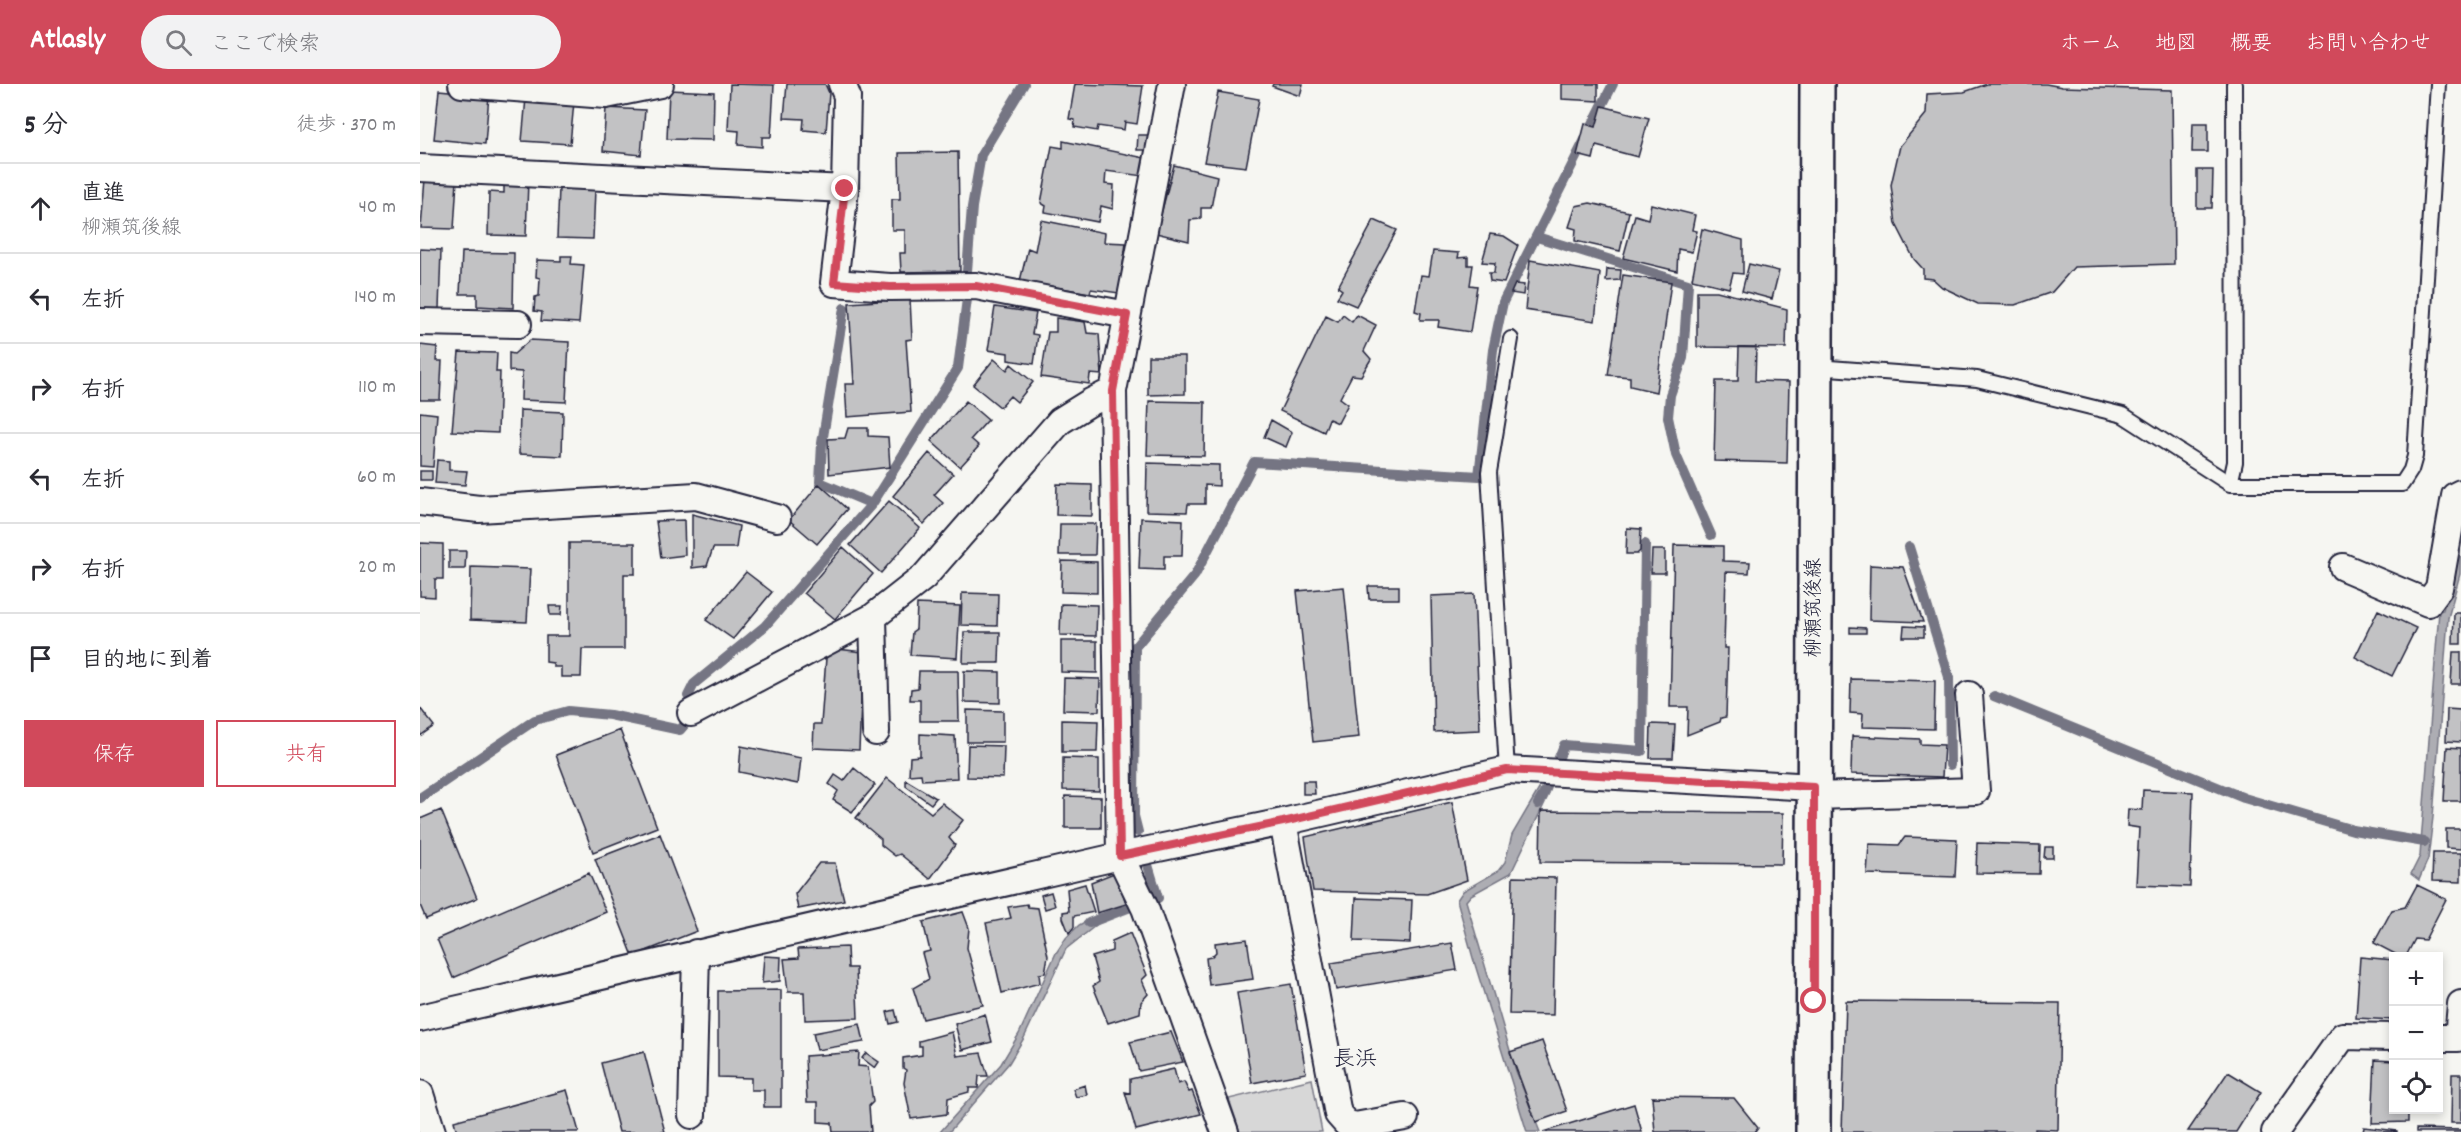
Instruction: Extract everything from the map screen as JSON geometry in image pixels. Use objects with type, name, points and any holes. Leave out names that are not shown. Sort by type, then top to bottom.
[{"type":"main road","name":"柳瀬筑後線","points":[[1813,1132],[1817,84]]},
{"type":"street","points":[[462,84],[606,95],[660,84]]},
{"type":"street","points":[[842,84],[847,96],[845,189],[834,283],[890,287],[976,286],[1127,315]]},
{"type":"street","points":[[1172,84],[1113,391],[1120,856],[1145,908],[1226,1132]]},
{"type":"street","points":[[420,168],[845,189]]},
{"type":"street","points":[[420,322],[518,324]]},
{"type":"street","points":[[691,713],[873,617],[924,577],[1060,421],[1113,391]]},
{"type":"street","points":[[2343,567],[2428,603],[2439,588],[2455,496],[2461,493]]},
{"type":"street","points":[[420,502],[479,509],[696,496],[777,518]]},
{"type":"street","points":[[873,617],[876,732]]},
{"type":"street","points":[[420,1018],[1120,856],[1283,822],[1507,770],[1814,791],[1976,791],[1969,695]]},
{"type":"street","points":[[1283,822],[1338,1114],[1346,1123],[1355,1126],[1406,1117]]},
{"type":"street","points":[[692,1115],[696,953]]},
{"type":"street","points":[[2443,1038],[2458,1038],[2461,1004]]},
{"type":"street","points":[[2276,1132],[2343,1036],[2389,1037]]},
{"type":"street","points":[[420,1094],[432,1132]]},
{"type":"lane","points":[[2230,484],[2235,462],[2234,84]]},
{"type":"lane","points":[[1816,367],[1977,379],[2123,415],[2230,484],[2402,484],[2411,470],[2415,456],[2438,84]]},
{"type":"lane","points":[[1507,770],[1489,472],[1511,339]]},
{"type":"shaded area","points":[[2461,499],[2460,574],[2448,618],[2428,859],[2419,880],[2411,874],[2420,856],[2439,611],[2443,610],[2455,565]]},
{"type":"shaded area","points":[[1539,789],[1549,794],[1511,873],[1471,895],[1466,901],[1516,1071],[1540,1132],[1527,1132],[1457,900],[1463,891],[1498,871],[1505,862],[1512,835]]},
{"type":"shaded area","points":[[1099,914],[1104,919],[1066,949],[1024,1038],[1009,1063],[949,1132],[940,1132],[1001,1064],[1019,1034],[1056,953],[1066,938],[1079,925]]},
{"type":"shaded area","points":[[1312,1079],[1322,1132],[1240,1132],[1229,1099]]},
{"type":"building","points":[[730,84],[774,85],[771,137],[762,137],[762,147],[738,145],[739,131],[728,130]]},
{"type":"building","points":[[787,84],[825,84],[829,93],[826,132],[803,130],[804,119],[784,118]]},
{"type":"building","points":[[1075,84],[1143,86],[1137,124],[1125,122],[1124,130],[1098,126],[1097,131],[1074,127],[1075,120],[1069,119]]},
{"type":"building","points":[[1273,84],[1303,84],[1300,96],[1272,86]]},
{"type":"building","points":[[1562,84],[1598,84],[1598,101],[1562,99]]},
{"type":"building","points":[[1987,84],[2046,84],[2062,87],[2172,90],[2174,264],[2074,267],[2052,292],[2015,305],[1978,304],[1942,287],[1933,279],[1923,278],[1923,269],[1914,259],[1896,224],[1891,185],[1900,146],[1926,114],[1927,94],[1964,92]]},
{"type":"building","points":[[439,90],[489,95],[485,144],[434,139]]},
{"type":"building","points":[[669,90],[714,92],[713,140],[667,139]]},
{"type":"building","points":[[1218,92],[1259,99],[1246,167],[1204,162]]},
{"type":"building","points":[[526,98],[574,102],[570,144],[522,141]]},
{"type":"building","points":[[1602,106],[1649,118],[1638,157],[1596,146],[1593,159],[1577,155],[1585,124],[1596,127]]},
{"type":"building","points":[[606,108],[645,110],[641,155],[603,151]]},
{"type":"building","points":[[2193,123],[2208,123],[2208,152],[2192,152]]},
{"type":"building","points":[[1138,135],[1149,135],[1147,150],[1137,150]]},
{"type":"building","points":[[1063,141],[1145,158],[1143,176],[1106,171],[1105,184],[1114,185],[1113,209],[1101,206],[1098,222],[1045,212],[1046,206],[1041,203],[1052,146],[1063,148]]},
{"type":"building","points":[[958,152],[960,271],[901,272],[900,253],[905,253],[905,230],[892,230],[892,199],[900,199],[899,153]]},
{"type":"building","points":[[1174,165],[1217,176],[1211,208],[1201,208],[1201,219],[1190,220],[1189,241],[1156,233]]},
{"type":"building","points":[[2197,170],[2213,170],[2212,208],[2197,208]]},
{"type":"building","points":[[425,179],[457,180],[454,229],[421,228]]},
{"type":"building","points":[[504,181],[528,181],[526,236],[488,235],[489,192],[504,193]]},
{"type":"building","points":[[559,188],[595,189],[593,239],[557,238]]},
{"type":"building","points":[[1590,203],[1629,212],[1620,251],[1575,241],[1576,229],[1569,227],[1576,206]]},
{"type":"building","points":[[1651,204],[1695,215],[1692,230],[1697,231],[1692,252],[1678,249],[1677,271],[1623,258],[1635,215],[1648,219]]},
{"type":"building","points":[[1041,220],[1105,233],[1104,242],[1126,243],[1119,293],[1091,289],[1090,293],[1020,281],[1028,248],[1035,251]]},
{"type":"building","points":[[1374,220],[1397,230],[1356,306],[1337,298],[1342,290],[1338,287]]},
{"type":"building","points":[[1702,229],[1743,240],[1743,274],[1733,273],[1729,288],[1692,279]]},
{"type":"building","points":[[1490,234],[1504,236],[1518,245],[1504,283],[1490,281],[1489,273],[1494,273],[1495,263],[1482,262]]},
{"type":"building","points":[[420,249],[441,250],[439,309],[420,309]]},
{"type":"building","points":[[1433,251],[1459,253],[1458,258],[1468,257],[1468,265],[1473,265],[1470,285],[1477,286],[1470,332],[1438,327],[1439,320],[1420,320],[1421,313],[1415,311],[1421,275],[1429,276]]},
{"type":"building","points":[[462,252],[514,253],[513,308],[477,306],[477,294],[460,294]]},
{"type":"building","points":[[561,256],[572,256],[571,264],[584,265],[579,323],[541,321],[542,312],[534,311],[535,297],[539,296],[540,278],[536,277],[537,260],[561,261]]},
{"type":"building","points":[[1530,260],[1600,273],[1595,321],[1525,310]]},
{"type":"building","points":[[1749,264],[1779,271],[1772,299],[1742,291]]},
{"type":"building","points":[[1607,269],[1621,270],[1620,280],[1606,281]]},
{"type":"building","points":[[1623,275],[1671,282],[1656,392],[1630,386],[1630,377],[1608,375]]},
{"type":"building","points":[[1515,284],[1524,285],[1523,295],[1511,293]]},
{"type":"building","points":[[1697,291],[1717,291],[1787,309],[1786,348],[1697,347]]},
{"type":"building","points":[[910,299],[912,339],[906,340],[911,412],[847,417],[845,384],[854,384],[849,303]]},
{"type":"building","points":[[995,307],[1036,313],[1032,334],[1038,335],[1034,364],[1008,360],[1008,353],[988,350]]},
{"type":"building","points":[[1343,315],[1352,322],[1357,315],[1376,325],[1364,351],[1371,359],[1361,376],[1352,375],[1340,398],[1348,404],[1338,423],[1329,419],[1324,432],[1280,411],[1326,316],[1338,322]]},
{"type":"building","points":[[1056,318],[1085,322],[1087,333],[1099,334],[1102,375],[1090,374],[1089,384],[1041,377],[1048,332],[1056,332]]},
{"type":"building","points":[[530,340],[569,342],[566,402],[521,400],[522,372],[509,371],[509,353],[514,354]]},
{"type":"building","points":[[420,345],[437,347],[436,361],[442,361],[440,400],[420,400]]},
{"type":"building","points":[[1739,347],[1756,347],[1755,381],[1789,382],[1787,463],[1714,461],[1716,381],[1738,381]]},
{"type":"building","points":[[459,352],[497,353],[496,372],[500,372],[498,433],[452,431]]},
{"type":"building","points":[[1148,356],[1185,356],[1185,394],[1148,395]]},
{"type":"building","points":[[994,359],[1007,370],[1011,364],[1033,382],[1017,402],[1010,396],[1000,407],[973,385]]},
{"type":"building","points":[[966,401],[988,420],[971,439],[979,446],[960,467],[931,441]]},
{"type":"building","points":[[1149,401],[1205,402],[1204,456],[1147,455]]},
{"type":"building","points":[[520,410],[563,412],[562,456],[519,454]]},
{"type":"building","points":[[420,412],[437,414],[433,467],[420,466]]},
{"type":"building","points":[[1271,420],[1292,432],[1286,447],[1264,437]]},
{"type":"building","points":[[848,428],[868,428],[868,436],[888,437],[890,467],[829,474],[828,439],[845,438]]},
{"type":"building","points":[[929,453],[953,474],[934,495],[943,503],[924,524],[893,496]]},
{"type":"building","points":[[437,460],[449,461],[449,470],[467,471],[465,485],[435,483]]},
{"type":"building","points":[[1147,463],[1219,465],[1219,486],[1205,485],[1205,504],[1188,504],[1187,512],[1146,511]]},
{"type":"building","points":[[420,471],[432,471],[432,480],[420,480]]},
{"type":"building","points":[[819,484],[847,509],[817,544],[789,520]]},
{"type":"building","points":[[1057,484],[1092,485],[1092,516],[1056,515]]},
{"type":"building","points":[[889,501],[920,528],[881,573],[850,545]]},
{"type":"building","points":[[692,514],[739,526],[736,548],[713,548],[707,566],[692,568]]},
{"type":"building","points":[[1141,518],[1183,520],[1182,556],[1164,556],[1164,570],[1139,569]]},
{"type":"building","points":[[684,520],[685,555],[661,558],[656,521]]},
{"type":"building","points":[[1060,524],[1096,524],[1095,555],[1059,555]]},
{"type":"building","points":[[1627,528],[1641,529],[1640,551],[1637,554],[1626,554]]},
{"type":"building","points":[[420,543],[443,544],[443,579],[435,579],[435,597],[420,596]]},
{"type":"building","points":[[569,543],[635,543],[635,574],[624,574],[624,649],[582,649],[581,677],[561,677],[561,667],[553,667],[553,663],[546,662],[546,636],[569,636]]},
{"type":"building","points":[[1674,545],[1723,546],[1723,561],[1750,562],[1749,573],[1726,572],[1724,648],[1728,648],[1726,717],[1721,718],[1720,722],[1687,735],[1688,707],[1670,707]]},
{"type":"building","points":[[843,547],[873,574],[835,619],[804,593]]},
{"type":"building","points":[[1652,550],[1665,550],[1665,573],[1651,573]]},
{"type":"building","points":[[449,551],[466,551],[465,569],[449,569]]},
{"type":"building","points":[[1062,561],[1097,562],[1097,593],[1061,592]]},
{"type":"building","points":[[1870,565],[1903,567],[1923,622],[1869,620]]},
{"type":"building","points":[[471,567],[530,569],[527,622],[470,620]]},
{"type":"building","points":[[746,572],[772,592],[733,639],[706,620]]},
{"type":"building","points":[[1368,586],[1399,586],[1399,599],[1369,599]]},
{"type":"building","points":[[1344,587],[1359,737],[1313,742],[1297,591]]},
{"type":"building","points":[[962,593],[998,594],[997,626],[961,625]]},
{"type":"building","points":[[1474,594],[1480,730],[1434,732],[1431,596]]},
{"type":"building","points":[[917,604],[960,606],[957,658],[910,655],[912,632],[916,629]]},
{"type":"building","points":[[1061,604],[1097,605],[1096,636],[1060,635]]},
{"type":"building","points":[[549,606],[562,606],[561,615],[550,615]]},
{"type":"building","points":[[2378,610],[2416,628],[2392,676],[2355,657]]},
{"type":"building","points":[[2454,613],[2461,613],[2461,644],[2453,644]]},
{"type":"building","points":[[1904,626],[1924,627],[1924,637],[1903,637]]},
{"type":"building","points":[[1850,627],[1866,628],[1866,633],[1850,633]]},
{"type":"building","points":[[964,632],[1000,632],[999,663],[963,663]]},
{"type":"building","points":[[1061,641],[1097,641],[1097,673],[1061,672]]},
{"type":"building","points":[[837,649],[863,652],[859,750],[813,748],[814,724],[821,724],[826,658]]},
{"type":"building","points":[[2453,652],[2461,652],[2461,684],[2451,684]]},
{"type":"building","points":[[919,671],[958,671],[959,721],[920,721],[920,700],[910,700],[911,689],[918,688]]},
{"type":"building","points":[[964,671],[1000,672],[1000,703],[964,702]]},
{"type":"building","points":[[1064,678],[1100,679],[1099,711],[1063,710]]},
{"type":"building","points":[[1851,679],[1935,681],[1934,729],[1862,727],[1863,714],[1850,713]]},
{"type":"building","points":[[420,708],[434,726],[420,736]]},
{"type":"building","points":[[2447,709],[2461,710],[2461,742],[2446,741]]},
{"type":"building","points":[[967,710],[1003,711],[1003,742],[967,742]]},
{"type":"building","points":[[1062,720],[1098,721],[1097,752],[1062,752]]},
{"type":"building","points":[[1651,724],[1675,725],[1673,758],[1650,758]]},
{"type":"building","points":[[620,730],[657,827],[593,852],[556,755]]},
{"type":"building","points":[[920,734],[955,736],[957,778],[922,780],[921,774],[909,775],[910,757],[920,756]]},
{"type":"building","points":[[1852,736],[1920,739],[1920,744],[1944,745],[1942,777],[1851,774]]},
{"type":"building","points":[[968,745],[1004,746],[1003,778],[967,777]]},
{"type":"building","points":[[741,746],[801,758],[798,784],[739,772]]},
{"type":"building","points":[[2447,747],[2461,748],[2461,801],[2444,801]]},
{"type":"building","points":[[1063,758],[1099,759],[1099,791],[1063,790]]},
{"type":"building","points":[[854,768],[875,785],[852,812],[833,800],[838,791],[829,784],[835,775],[844,781]]},
{"type":"building","points":[[887,778],[931,813],[942,803],[963,820],[949,838],[955,845],[930,879],[900,854],[895,856],[881,845],[881,839],[856,818]]},
{"type":"building","points":[[906,780],[936,798],[931,804],[906,786]]},
{"type":"building","points":[[1303,781],[1314,781],[1315,794],[1303,794]]},
{"type":"building","points":[[2143,790],[2193,792],[2190,887],[2136,885],[2139,828],[2127,826],[2128,809],[2142,810]]},
{"type":"building","points":[[1065,796],[1101,797],[1101,828],[1065,828]]},
{"type":"building","points":[[1452,802],[1467,880],[1427,894],[1313,891],[1305,837]]},
{"type":"building","points":[[441,810],[477,898],[426,919],[420,905],[420,819]]},
{"type":"building","points":[[1541,811],[1783,813],[1782,864],[1540,862]]},
{"type":"building","points":[[2446,829],[2461,829],[2461,849],[2446,848]]},
{"type":"building","points":[[660,834],[697,931],[633,956],[595,859]]},
{"type":"building","points":[[1905,837],[1957,839],[1955,877],[1867,874],[1869,844],[1899,845]]},
{"type":"building","points":[[1977,843],[2040,845],[2039,874],[1976,873]]},
{"type":"building","points":[[2045,847],[2053,847],[2053,858],[2044,858]]},
{"type":"building","points":[[2433,853],[2461,853],[2461,882],[2432,881]]},
{"type":"building","points":[[819,863],[835,863],[844,900],[798,909],[795,894]]},
{"type":"building","points":[[589,873],[606,912],[453,978],[437,939]]},
{"type":"building","points":[[1114,873],[1118,876],[1126,904],[1097,913],[1091,882]]},
{"type":"building","points":[[1513,877],[1556,878],[1553,1015],[1509,1014]]},
{"type":"building","points":[[1085,884],[1094,912],[1074,916],[1074,927],[1069,933],[1063,918],[1063,912],[1069,911],[1067,889]]},
{"type":"building","points":[[2417,885],[2446,899],[2425,940],[2415,939],[2408,952],[2391,952],[2374,943],[2392,910],[2405,907]]},
{"type":"building","points":[[1051,892],[1055,906],[1045,909],[1041,895]]},
{"type":"building","points":[[1356,898],[1412,900],[1410,943],[1354,941]]},
{"type":"building","points":[[1027,904],[1028,907],[1038,908],[1048,956],[1045,973],[1039,974],[1040,983],[1002,993],[986,923],[1011,918],[1008,907]]},
{"type":"building","points":[[963,912],[969,928],[967,948],[983,1005],[923,1019],[913,988],[929,979],[922,953],[930,951],[923,922]]},
{"type":"building","points":[[1130,933],[1147,975],[1142,980],[1148,994],[1141,1002],[1140,1013],[1108,1023],[1093,986],[1099,982],[1092,957],[1112,951],[1112,941]]},
{"type":"building","points":[[1247,939],[1253,979],[1209,985],[1206,958],[1216,952],[1215,943]]},
{"type":"building","points":[[1452,943],[1457,970],[1336,990],[1331,963]]},
{"type":"building","points":[[847,947],[848,968],[856,968],[858,1018],[805,1020],[804,992],[788,992],[784,959],[799,958],[798,949]]},
{"type":"building","points":[[764,956],[781,957],[780,981],[762,983]]},
{"type":"building","points":[[2360,957],[2389,960],[2389,1020],[2356,1018]]},
{"type":"building","points":[[1291,984],[1306,1073],[1252,1083],[1237,993]]},
{"type":"building","points":[[781,990],[781,1107],[764,1107],[764,1090],[751,1090],[751,1078],[718,1077],[718,991]]},
{"type":"building","points":[[1846,1001],[2060,1003],[2058,1130],[1842,1132]]},
{"type":"building","points":[[895,1010],[898,1022],[890,1024],[887,1012]]},
{"type":"building","points":[[985,1014],[992,1042],[962,1050],[955,1024]]},
{"type":"building","points":[[860,1024],[864,1042],[817,1050],[813,1033]]},
{"type":"building","points":[[952,1032],[957,1056],[981,1053],[988,1076],[979,1076],[978,1088],[969,1088],[969,1092],[948,1098],[947,1114],[911,1119],[904,1083],[906,1070],[903,1068],[903,1058],[922,1055],[922,1046],[919,1046],[919,1041]]},
{"type":"building","points":[[1171,1032],[1183,1062],[1139,1071],[1130,1042]]},
{"type":"building","points":[[1542,1041],[1567,1111],[1536,1122],[1510,1052]]},
{"type":"building","points":[[644,1052],[665,1132],[619,1132],[601,1063]]},
{"type":"building","points":[[859,1052],[858,1066],[868,1067],[873,1102],[869,1106],[871,1132],[833,1132],[832,1123],[818,1122],[818,1102],[807,1102],[805,1056]]},
{"type":"building","points":[[866,1053],[879,1062],[875,1068],[862,1058]]},
{"type":"building","points":[[2375,1060],[2389,1061],[2389,1114],[2408,1114],[2408,1122],[2372,1123]]},
{"type":"building","points":[[1174,1069],[1178,1084],[1184,1082],[1189,1092],[1192,1091],[1201,1114],[1136,1130],[1125,1092],[1130,1093],[1130,1079]]},
{"type":"building","points":[[2228,1072],[2261,1092],[2236,1132],[2188,1131]]},
{"type":"building","points":[[2452,1074],[2461,1074],[2461,1123],[2451,1123]]},
{"type":"building","points":[[1085,1085],[1087,1095],[1076,1097],[1073,1089]]},
{"type":"building","points":[[567,1090],[579,1132],[457,1132],[454,1121]]},
{"type":"building","points":[[1652,1097],[1734,1098],[1758,1128],[1755,1132],[1655,1132]]},
{"type":"building","points":[[1634,1104],[1642,1132],[1543,1132]]},
{"type":"building","points":[[2364,1127],[2397,1131],[2397,1132],[2363,1132]]},
{"type":"building","points":[[2416,1129],[2461,1130],[2461,1132],[2416,1132]]},
{"type":"waterway","points":[[967,271],[972,207],[981,155],[1024,84]]},
{"type":"waterway","points":[[1138,832],[1134,816],[1135,647],[1195,575],[1254,462],[1479,476],[1493,350],[1503,302],[1613,84]]},
{"type":"waterway","points":[[1537,237],[1688,284],[1683,358],[1670,395],[1668,417],[1676,455],[1711,535]]},
{"type":"waterway","points":[[688,696],[694,684],[765,626],[872,504],[958,368],[967,299]]},
{"type":"waterway","points":[[844,308],[822,443],[820,482],[872,504]]},
{"type":"waterway","points":[[1538,804],[1564,745],[1642,751],[1645,544]]},
{"type":"waterway","points":[[1909,547],[1949,677],[1950,765]]},
{"type":"waterway","points":[[1994,696],[2244,798],[2353,830],[2424,842]]},
{"type":"waterway","points":[[420,798],[535,720],[568,711],[610,715],[680,730],[686,723]]},
{"type":"waterway","points":[[1148,865],[1158,898],[1152,900]]},
{"type":"waterway","points":[[1089,923],[1138,904]]},
{"type":"district","name":"長浜","points":[[1355,1060]]},
{"type":"route","points":[[845,189],[834,283],[890,287],[976,286],[1127,315],[1113,391],[1120,856],[1283,822],[1507,770],[1814,787],[1814,1001]]}]
